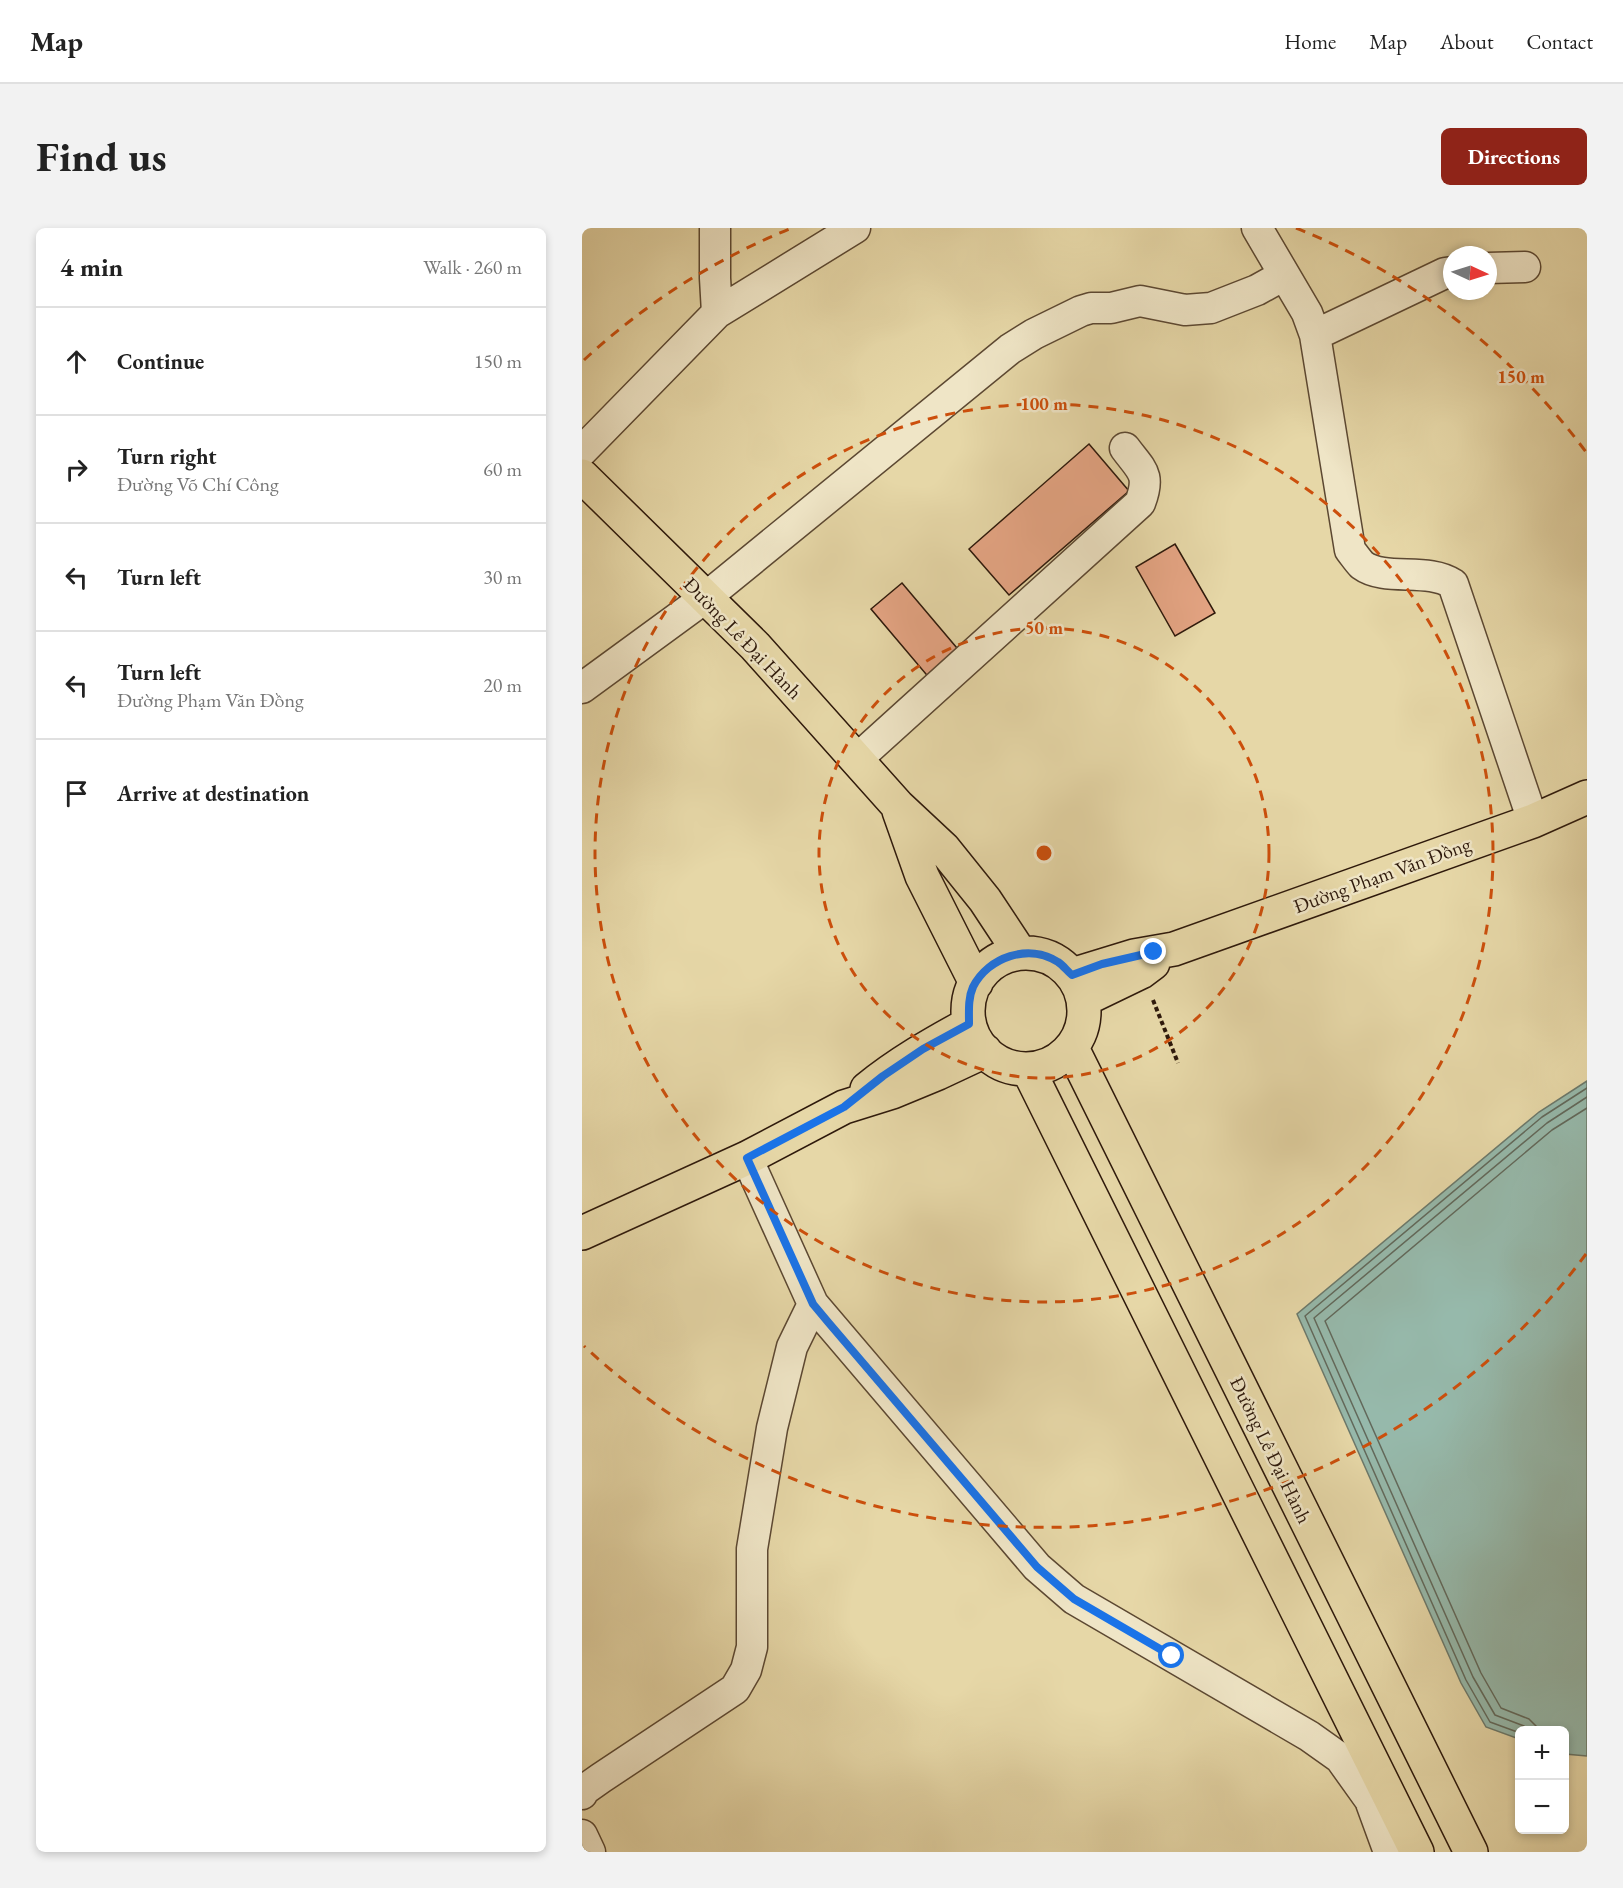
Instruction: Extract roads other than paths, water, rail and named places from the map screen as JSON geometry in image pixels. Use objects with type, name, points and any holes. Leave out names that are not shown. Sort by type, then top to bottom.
[{"type":"main road","name":"Đường Lê Đại Hành","points":[[582,476],[755,646],[898,806],[944,849],[985,900],[1020,953]]},
{"type":"main road","name":"Đường Phạm Văn Đồng","points":[[1077,988],[1134,956],[1174,949],[1533,821],[1587,797]]},
{"type":"main road","name":"Đường Lê Đại Hành","points":[[898,806],[922,876],[976,983]]},
{"type":"main road","name":"Đường Phạm Văn Đồng","points":[[1077,988],[1141,972],[1174,949]]},
{"type":"main road","points":[[1020,953],[1039,954],[1057,962],[1077,988],[1085,1010],[1082,1029],[1072,1048],[1060,1059],[1042,1068],[1005,1066],[989,1056],[977,1038],[969,1004],[974,985],[986,969],[1001,958],[1020,953]]},
{"type":"main road","points":[[582,1233],[747,1158],[844,1107],[923,1049],[977,1038]]},
{"type":"main road","name":"Đường Lê Đại Hành","points":[[1072,1048],[1471,1852]]},
{"type":"main road","points":[[1028,1069],[1417,1852]]},
{"type":"street","points":[[715,228],[717,313]]},
{"type":"street","points":[[582,451],[717,313],[855,228]]},
{"type":"street","points":[[1257,228],[1307,314],[1315,335],[1350,550],[1363,565],[1377,572],[1444,577],[1453,584],[1533,821]]},
{"type":"street","points":[[1497,268],[1525,267]]},
{"type":"street","points":[[1315,335],[1443,273]]},
{"type":"street","points":[[582,688],[705,598],[1010,349],[1034,334],[1091,308],[1110,308],[1140,301],[1185,310],[1211,308],[1257,290],[1284,275]]},
{"type":"street","points":[[856,760],[1140,503],[1146,488],[1145,474],[1125,448]]},
{"type":"street","points":[[747,1158],[813,1304],[1037,1567],[1074,1599],[1309,1736],[1340,1758],[1370,1800],[1389,1852]]},
{"type":"street","points":[[582,1794],[584,1790],[735,1689],[747,1670],[752,1647],[752,1549],[772,1428],[792,1347],[813,1304]]},
{"type":"street","points":[[582,1835],[590,1852]]},
{"type":"water","points":[[1587,1081],[1587,1756],[1569,1754],[1569,1726],[1515,1726],[1515,1738],[1486,1727],[1461,1683],[1297,1314],[1539,1112]]}]
